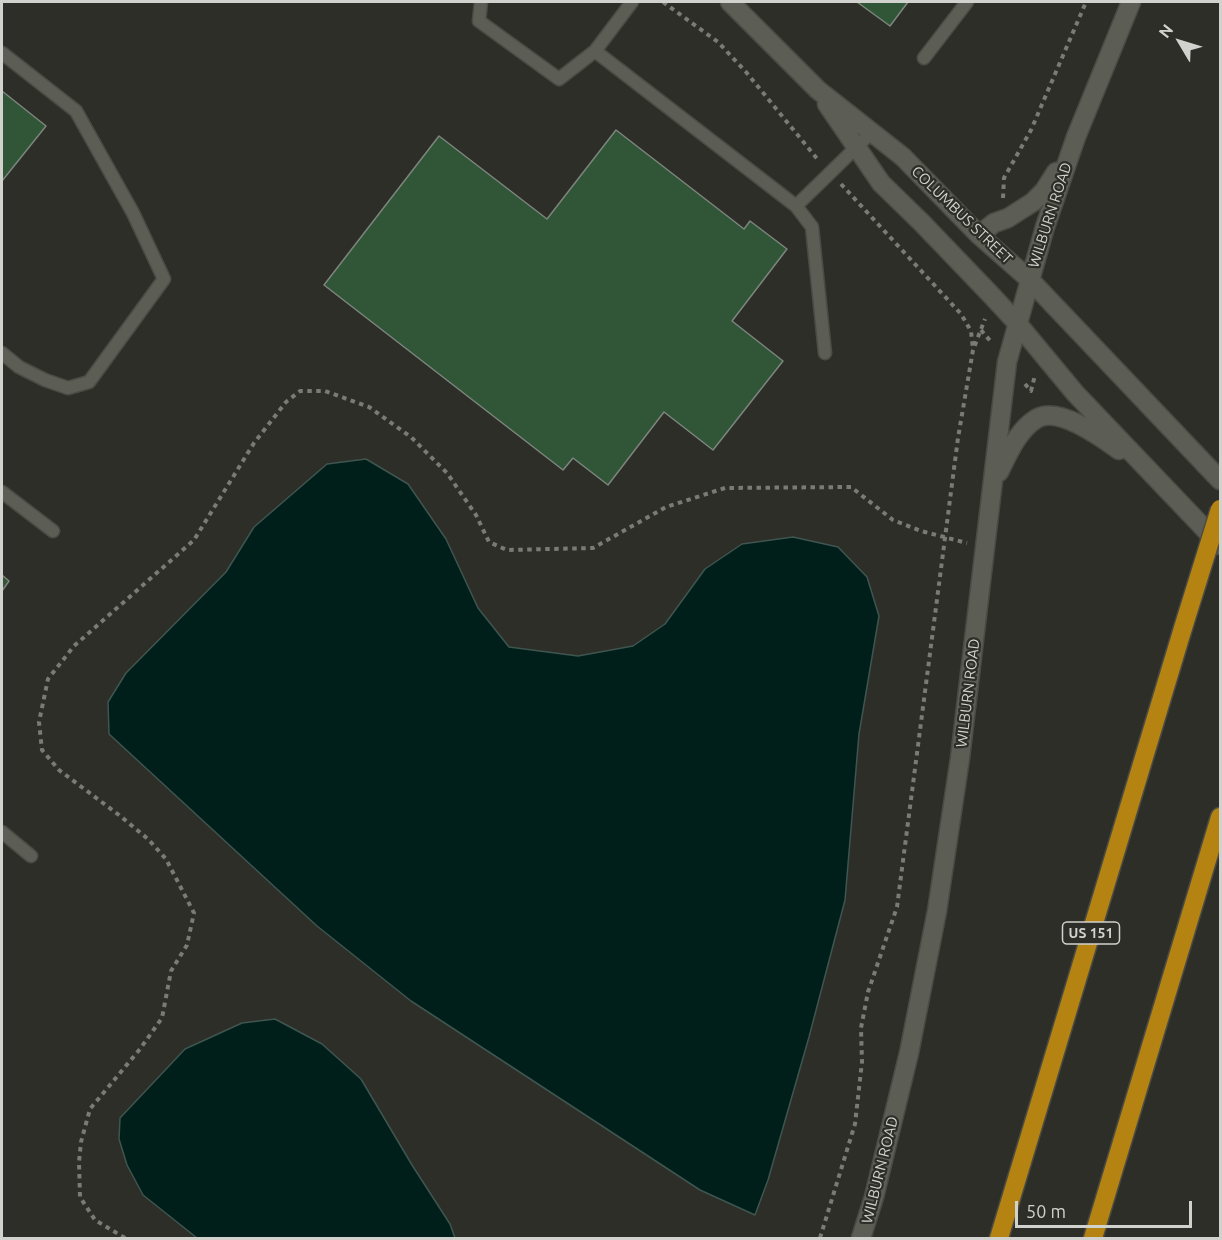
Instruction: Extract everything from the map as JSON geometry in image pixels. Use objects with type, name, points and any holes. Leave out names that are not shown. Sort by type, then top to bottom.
[{"type":"highway","name":"US 151","points":[[999,1239],[1221,509]]},
{"type":"highway","points":[[1093,1239],[1221,816]]},
{"type":"street","name":"COLUMBUS STREET","points":[[730,2],[818,90],[903,157],[979,235],[1030,280],[1221,480]]},
{"type":"street","name":"WILBURN ROAD","points":[[861,1239],[874,1197],[909,1053],[937,911],[960,758],[1006,365],[1045,227],[1072,148],[1131,2]]},
{"type":"street","name":"COLUMBUS STREET","points":[[818,90],[880,183],[1017,323],[1075,393],[1221,545]]},
{"type":"street","name":"WILBURN ROAD","points":[[979,235],[994,223],[1008,218],[1034,202],[1044,191],[1072,148]]},
{"type":"street","name":"COLUMBUS STREET","points":[[992,484],[1011,447],[1025,428],[1036,418],[1047,415],[1062,417],[1078,424],[1154,475]]},
{"type":"lane","points":[[480,2],[479,21],[559,79],[596,51],[632,2]]},
{"type":"lane","points":[[924,58],[967,2]]},
{"type":"lane","points":[[596,51],[796,206],[812,227],[825,353]]},
{"type":"lane","points":[[2,52],[76,111],[133,213],[164,279],[89,382],[68,388],[19,367],[2,353]]},
{"type":"lane","points":[[796,206],[872,132]]},
{"type":"lane","points":[[2,492],[53,531]]},
{"type":"lane","points":[[2,832],[31,856]]},
{"type":"path","points":[[1008,218],[1002,201],[1004,178],[1031,130],[1086,2]]},
{"type":"path","points":[[820,1239],[855,1124],[862,1062],[861,1028],[868,992],[897,907],[944,537],[973,350]]},
{"type":"path","points":[[125,1239],[95,1220],[80,1197],[81,1142],[90,1109],[140,1049],[162,1018],[171,971],[187,945],[194,914],[166,859],[148,839],[120,814],[59,770],[42,750],[39,722],[48,679],[54,671],[74,646],[195,540],[254,443],[286,402],[300,391],[326,391],[369,407],[411,437],[447,473],[476,515],[489,542],[507,550],[594,548],[666,507],[725,488],[851,487],[893,520],[921,531],[985,548]]},
{"type":"water","points":[[366,459],[408,484],[446,539],[478,608],[509,647],[578,656],[633,646],[665,624],[705,569],[742,544],[793,537],[838,547],[867,577],[879,616],[859,734],[845,900],[809,1037],[768,1180],[755,1215],[700,1190],[411,1001],[317,926],[109,734],[108,702],[126,673],[226,572],[254,527],[327,464]]},
{"type":"water","points":[[275,1019],[322,1044],[361,1079],[450,1224],[455,1238],[197,1238],[143,1195],[127,1165],[119,1139],[120,1118],[185,1049],[242,1023]]},
{"type":"building","points":[[857,2],[908,2],[890,26]]},
{"type":"building","points":[[2,91],[46,126],[2,181]]},
{"type":"building","points":[[616,130],[744,229],[750,221],[787,249],[732,321],[783,361],[713,450],[664,412],[608,485],[573,458],[563,470],[324,285],[439,136],[547,219]]},
{"type":"building","points":[[2,575],[9,581],[2,591]]}]
